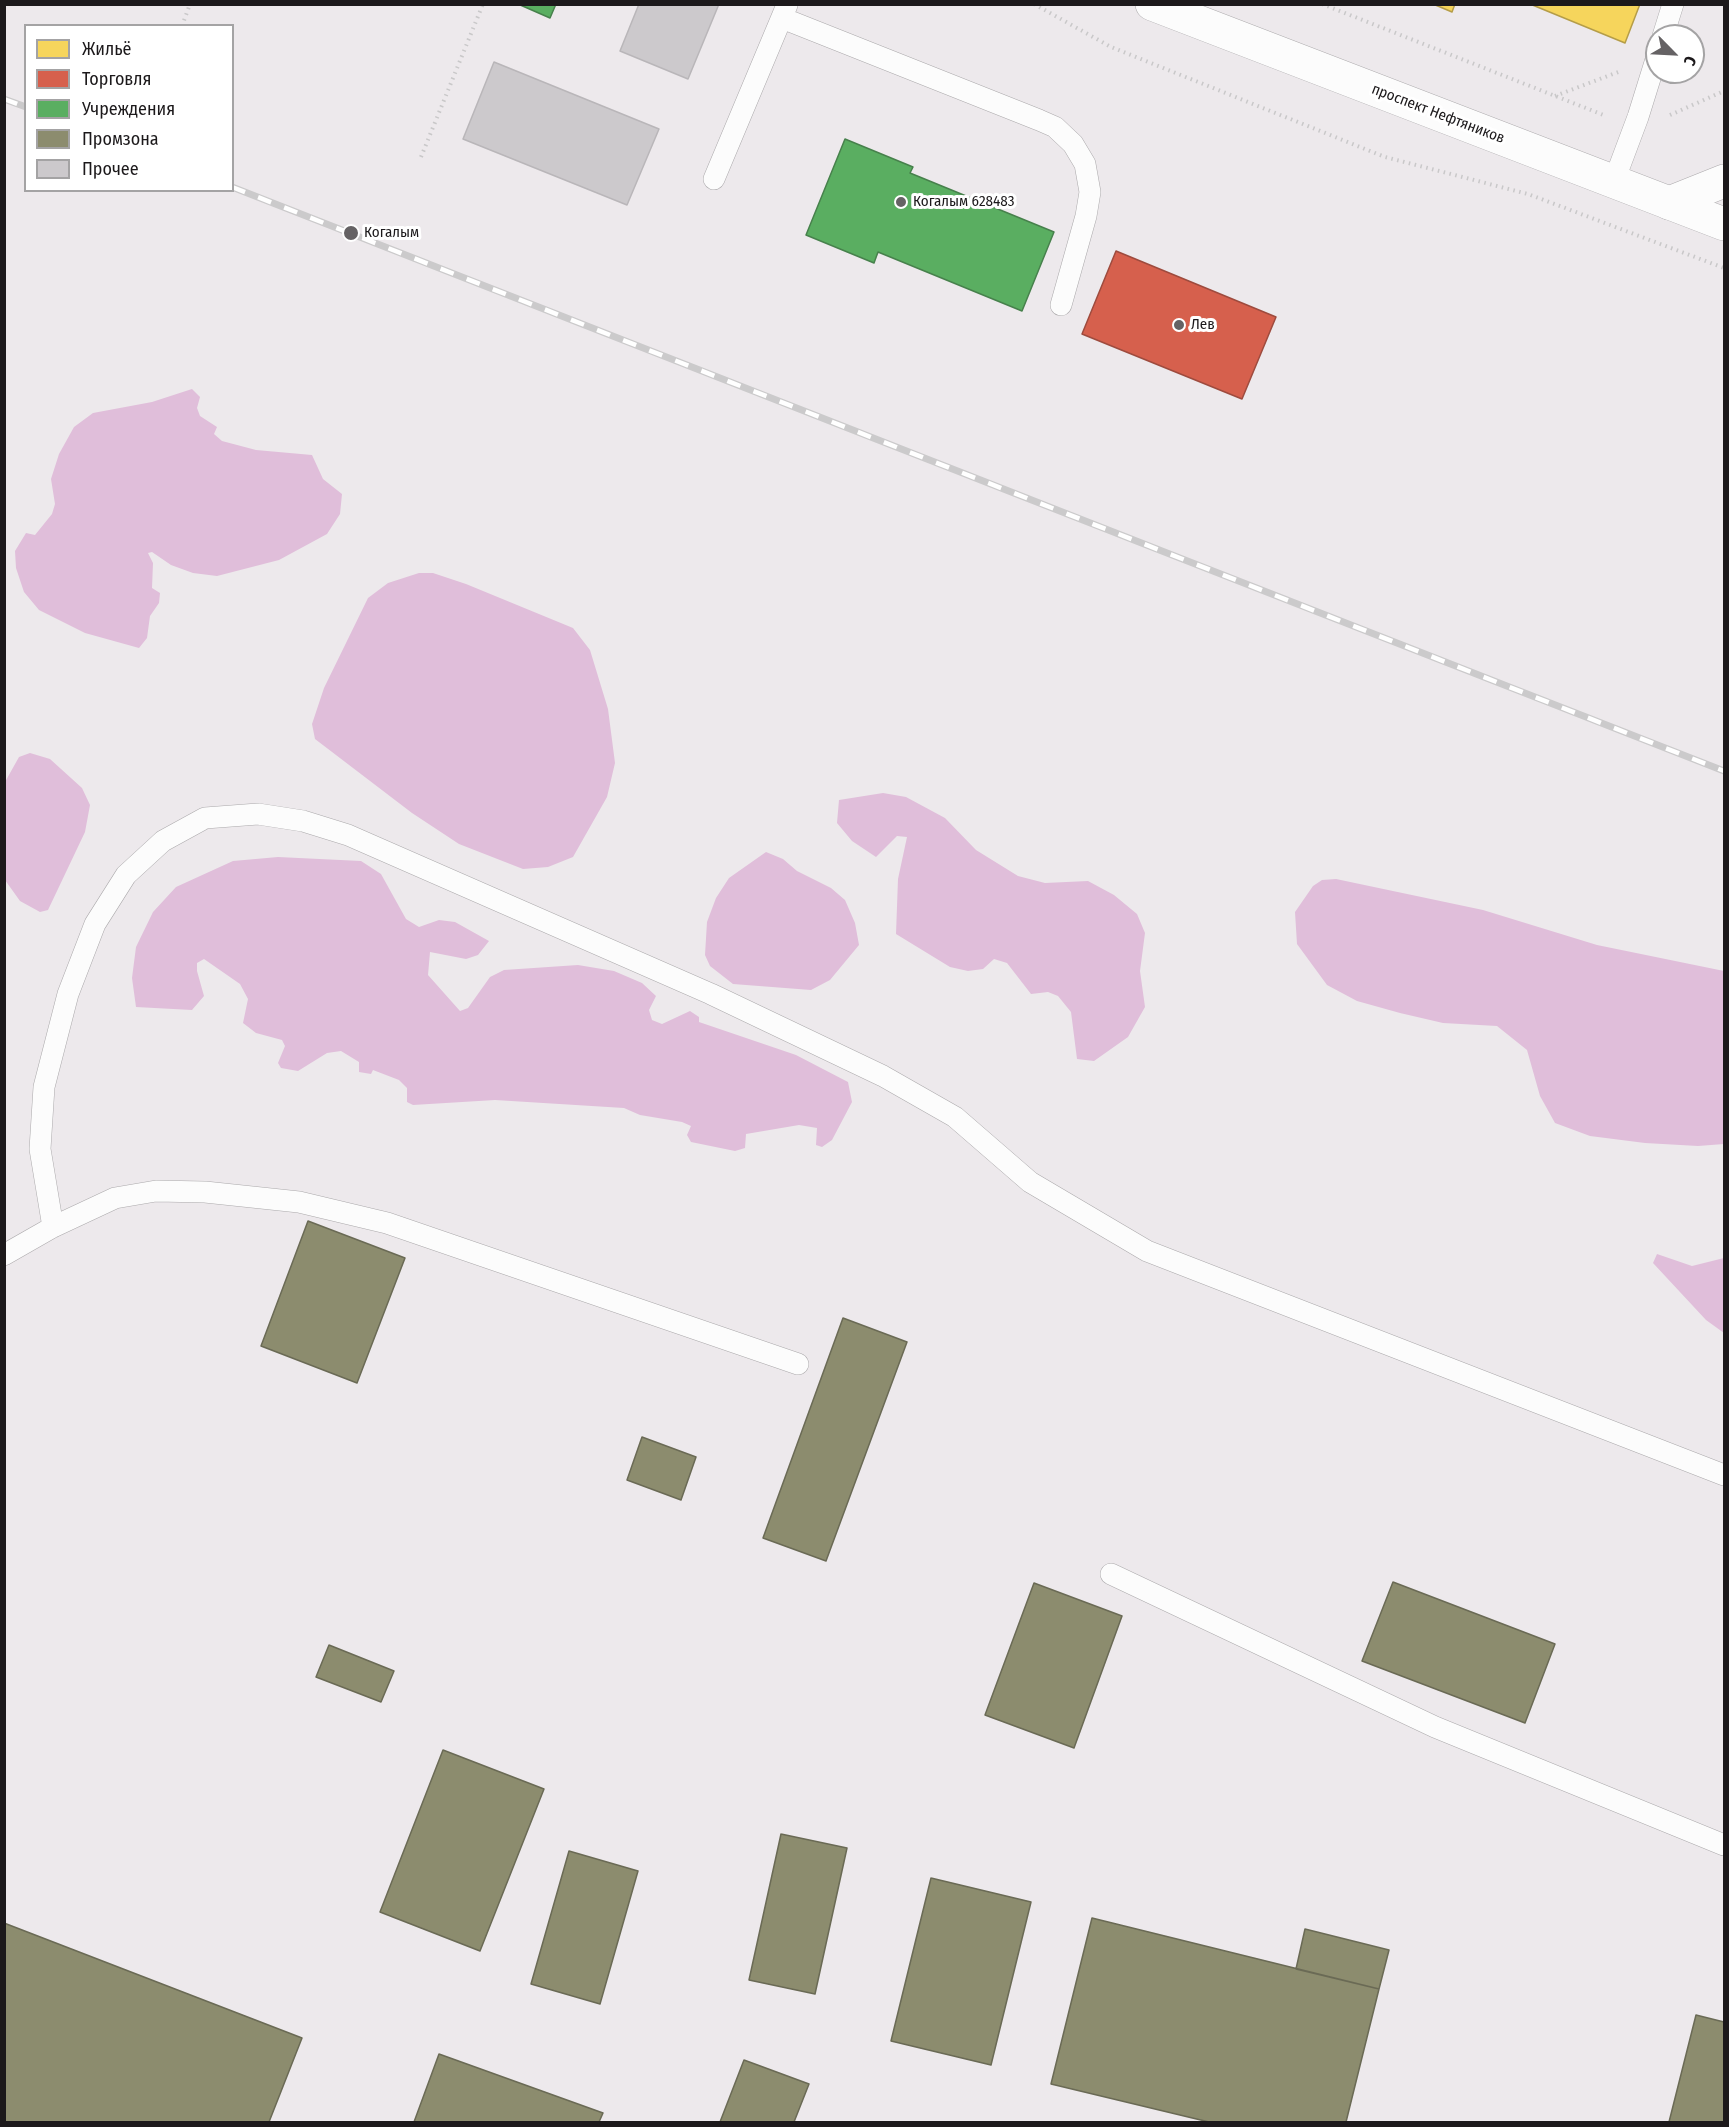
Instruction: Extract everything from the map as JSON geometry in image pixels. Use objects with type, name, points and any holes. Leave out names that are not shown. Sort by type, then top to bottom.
[{"type":"main road","name":"проспект Нефтяников","points":[[1152,4],[1725,224]]},
{"type":"main road","points":[[1670,203],[1725,181]]},
{"type":"lane","points":[[1666,24],[1672,4]]},
{"type":"lane","points":[[714,179],[784,11],[1055,127],[1073,144],[1085,164],[1090,192],[1086,216],[1061,306]]},
{"type":"lane","points":[[1614,181],[1648,84]]},
{"type":"lane","points":[[53,1227],[40,1149],[44,1087],[68,994],[95,924],[126,875],[163,841],[205,819],[258,814],[303,821],[348,835],[711,994],[883,1076],[955,1117],[1030,1182],[1147,1251],[1725,1475]]},
{"type":"lane","points":[[4,1255],[53,1227],[116,1198],[156,1191],[205,1192],[299,1202],[387,1223],[798,1364]]},
{"type":"lane","points":[[1111,1574],[1435,1727],[1725,1845]]},
{"type":"path","points":[[183,24],[190,4]]},
{"type":"path","points":[[421,157],[483,4]]},
{"type":"path","points":[[1034,4],[1121,51],[1386,157],[1528,194],[1725,268]]},
{"type":"path","points":[[1322,4],[1609,118],[1668,116],[1725,91]]},
{"type":"path","points":[[1554,97],[1645,62]]},
{"type":"shaded area","points":[[192,389],[200,397],[197,408],[200,416],[217,427],[214,434],[222,441],[256,450],[312,455],[323,479],[342,494],[340,514],[327,534],[279,560],[217,576],[193,573],[171,565],[152,552],[148,553],[153,563],[152,588],[160,593],[159,603],[150,616],[147,638],[139,648],[85,633],[39,610],[24,592],[16,568],[15,551],[26,533],[35,535],[52,514],[55,504],[51,479],[59,454],[74,427],[93,413],[152,402]]},
{"type":"shaded area","points":[[419,573],[433,573],[466,584],[573,628],[590,650],[608,709],[615,763],[607,797],[573,857],[548,867],[523,869],[459,844],[412,813],[315,739],[312,724],[324,688],[368,598],[388,583]]},
{"type":"shaded area","points":[[30,753],[50,759],[82,788],[90,805],[85,832],[48,910],[40,912],[20,901],[5,880],[5,782],[19,757]]},
{"type":"shaded area","points":[[883,793],[906,797],[945,818],[976,850],[1018,876],[1045,883],[1088,881],[1114,895],[1137,914],[1145,933],[1140,971],[1145,1007],[1128,1037],[1094,1061],[1077,1059],[1071,1012],[1058,996],[1048,992],[1031,994],[1007,963],[994,959],[983,969],[968,971],[950,967],[896,934],[898,879],[907,837],[897,836],[876,857],[852,841],[837,823],[839,800]]},
{"type":"shaded area","points":[[766,852],[783,859],[797,871],[831,888],[845,900],[855,923],[859,945],[830,980],[811,990],[733,984],[710,966],[705,955],[707,922],[716,898],[729,878]]},
{"type":"shaded area","points":[[278,857],[361,861],[381,874],[406,919],[419,927],[439,920],[455,922],[489,941],[478,955],[466,959],[430,952],[428,975],[460,1011],[468,1008],[490,977],[504,970],[578,965],[614,971],[642,983],[656,996],[649,1010],[652,1020],[662,1024],[690,1011],[699,1017],[699,1022],[796,1055],[848,1082],[852,1102],[832,1140],[822,1147],[816,1145],[817,1128],[799,1125],[746,1134],[745,1148],[735,1151],[691,1142],[687,1135],[691,1126],[682,1122],[640,1115],[624,1108],[495,1100],[413,1105],[407,1102],[407,1088],[399,1080],[373,1070],[371,1074],[359,1072],[359,1062],[341,1051],[327,1053],[298,1071],[281,1068],[278,1063],[285,1046],[282,1040],[256,1033],[243,1023],[248,999],[240,984],[204,959],[197,963],[197,971],[204,996],[192,1010],[136,1007],[132,978],[136,947],[153,912],[176,887],[233,861]]},
{"type":"shaded area","points":[[1336,879],[1483,910],[1597,945],[1724,971],[1724,1144],[1698,1146],[1645,1143],[1590,1136],[1555,1123],[1540,1096],[1527,1050],[1497,1026],[1443,1023],[1400,1013],[1357,1001],[1327,985],[1297,944],[1295,912],[1313,886],[1322,880]]},
{"type":"shaded area","points":[[1657,1254],[1692,1266],[1724,1258],[1724,1333],[1706,1320],[1653,1263]]},
{"type":"building: Жильё","points":[[1433,4],[1455,4],[1452,12]]},
{"type":"building: Жильё","points":[[1530,4],[1640,4],[1625,43]]},
{"type":"building: Торговля","name":"Лев","points":[[1116,251],[1276,317],[1242,399],[1082,334]]},
{"type":"building: Учреждения","points":[[518,4],[556,4],[550,18]]},
{"type":"building: Учреждения","name":"Когалым 628483","points":[[845,139],[913,167],[910,173],[1054,232],[1022,311],[878,252],[874,263],[806,235]]},
{"type":"building: Промзона","points":[[308,1221],[405,1258],[357,1383],[261,1346]]},
{"type":"building: Промзона","points":[[843,1318],[907,1342],[826,1561],[763,1538]]},
{"type":"building: Промзона","points":[[642,1437],[696,1457],[681,1500],[627,1480]]},
{"type":"building: Промзона","points":[[1393,1582],[1555,1644],[1525,1723],[1362,1661]]},
{"type":"building: Промзона","points":[[1034,1583],[1122,1616],[1074,1748],[985,1715]]},
{"type":"building: Промзона","points":[[329,1645],[394,1671],[381,1702],[316,1677]]},
{"type":"building: Промзона","points":[[443,1750],[544,1789],[480,1951],[380,1912]]},
{"type":"building: Промзона","points":[[781,1834],[847,1848],[815,1994],[749,1980]]},
{"type":"building: Промзона","points":[[569,1851],[638,1871],[600,2004],[531,1984]]},
{"type":"building: Промзона","points":[[931,1878],[1031,1902],[991,2065],[891,2041]]},
{"type":"building: Промзона","points":[[1092,1918],[1379,1989],[1346,2122],[1209,2122],[1051,2084]]},
{"type":"building: Промзона","points":[[4,1923],[302,2038],[269,2122],[4,2122]]},
{"type":"building: Промзона","points":[[1305,1929],[1389,1950],[1379,1989],[1296,1969]]},
{"type":"building: Промзона","points":[[1696,2015],[1724,2022],[1724,2122],[1669,2122]]},
{"type":"building: Промзона","points":[[439,2054],[603,2113],[599,2122],[414,2122]]},
{"type":"building: Промзона","points":[[744,2060],[809,2084],[794,2122],[720,2122]]},
{"type":"building: Прочее","points":[[639,4],[719,4],[688,79],[620,51]]},
{"type":"building: Прочее","points":[[494,62],[659,129],[627,205],[463,139]]},
{"type":"railway","points":[[4,99],[24,106]]},
{"type":"railway","points":[[234,188],[1724,771]]},
{"type":"place","name":"Когалым 628483","points":[[901,202]]},
{"type":"place","name":"Когалым","points":[[351,233]]},
{"type":"place","name":"Лев","points":[[1179,325]]}]
